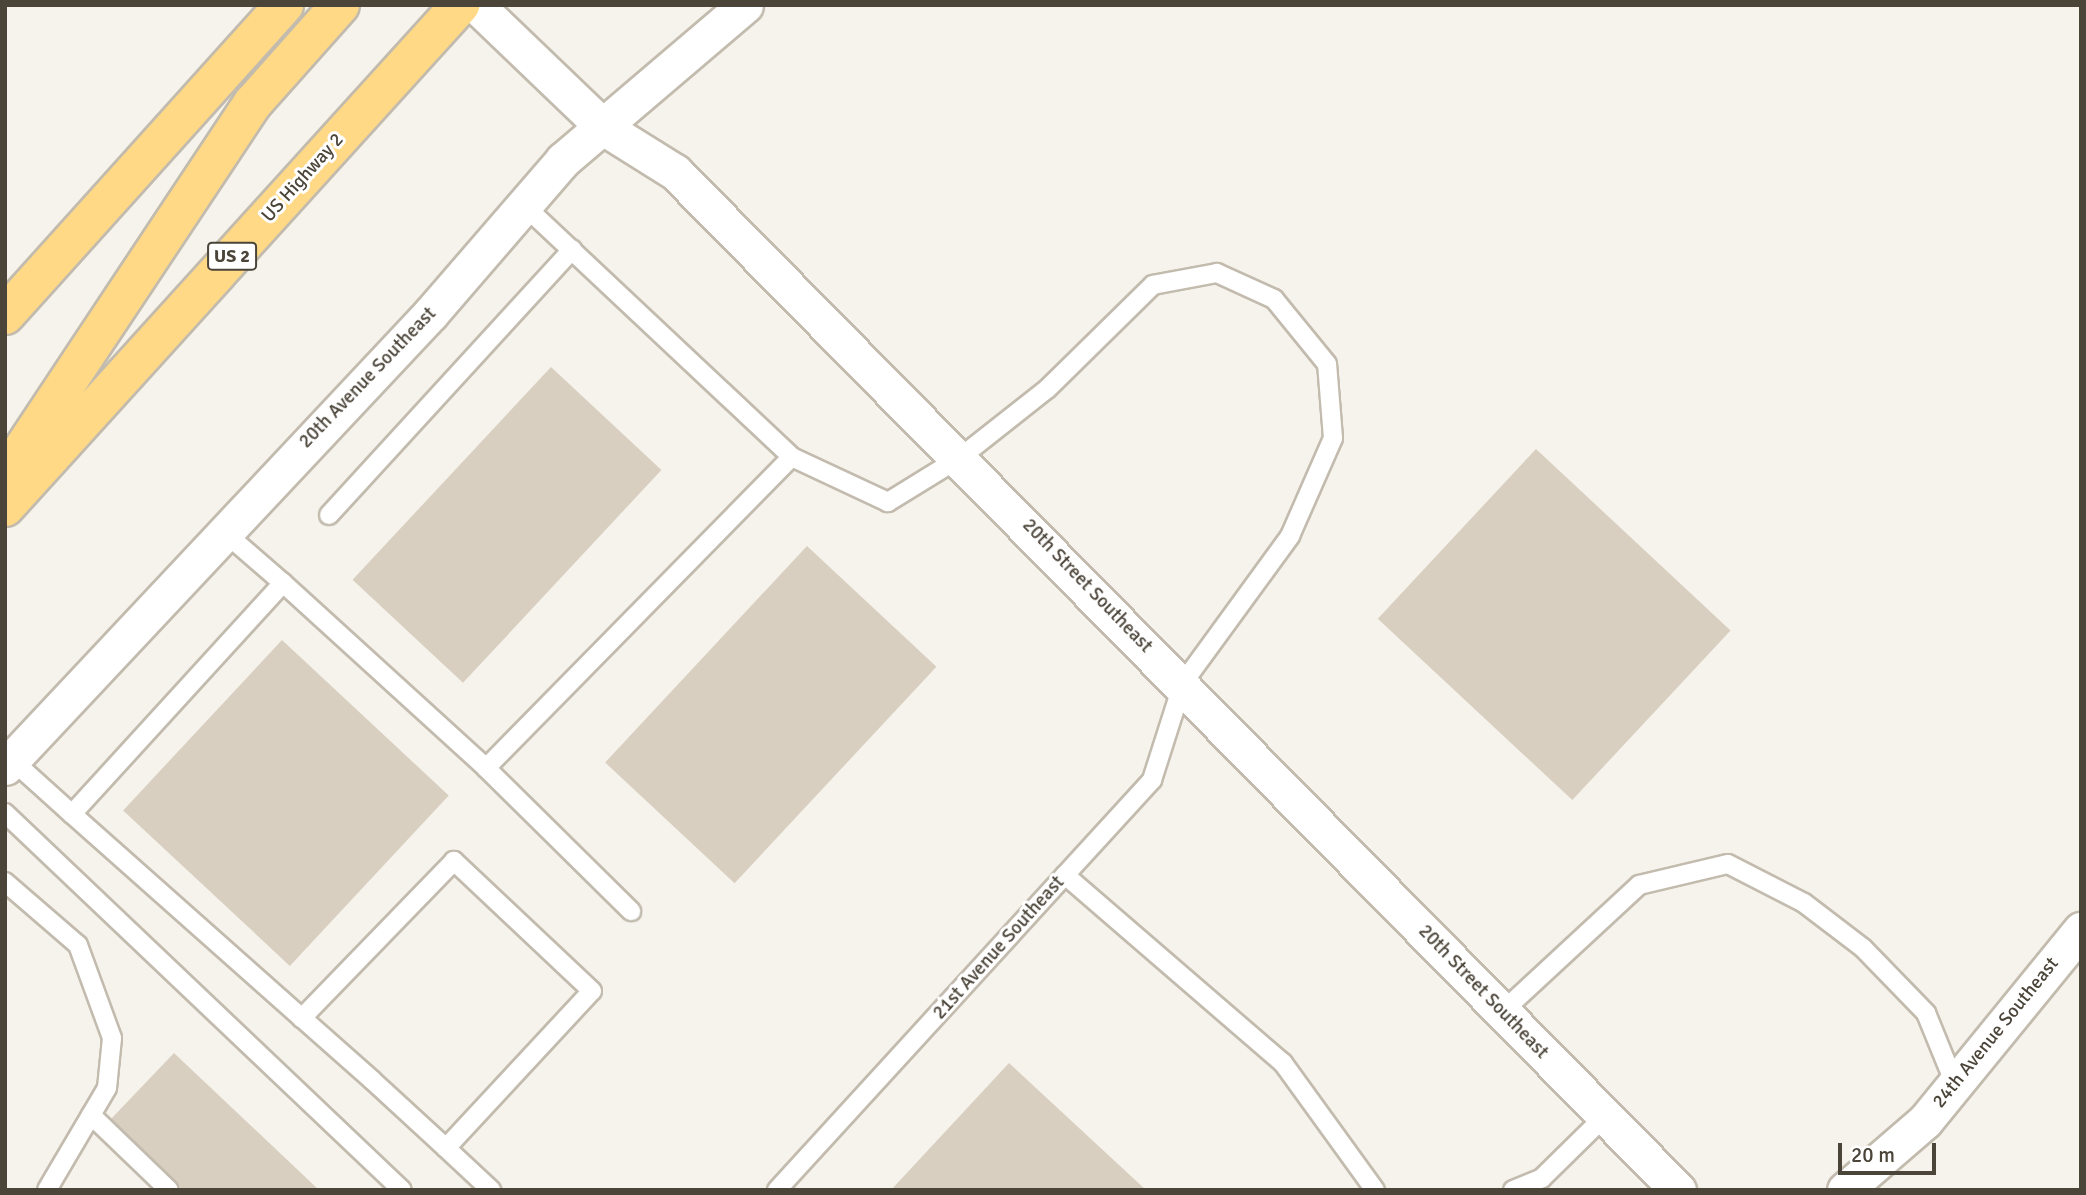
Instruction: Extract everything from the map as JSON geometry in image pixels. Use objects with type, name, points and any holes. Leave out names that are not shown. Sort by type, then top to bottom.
[{"type":"highway","points":[[5,315],[285,5]]},
{"type":"highway","points":[[5,476],[253,103],[340,5]]},
{"type":"highway","name":"US Highway 2","points":[[5,507],[460,5]]},
{"type":"street","name":"20th Street Southeast","points":[[476,5],[603,127],[675,172],[1183,683],[1604,1117],[1661,1185]]},
{"type":"street","name":"20th Avenue Southeast","points":[[9,763],[223,531],[431,313],[563,160],[745,5]]},
{"type":"street","name":"24th Avenue Southeast","points":[[1845,1190],[1925,1121],[2081,930]]},
{"type":"lane","points":[[486,768],[792,457],[524,205]]},
{"type":"lane","points":[[329,515],[572,250]]},
{"type":"lane","name":"21st Avenue Southeast","points":[[777,1190],[1152,780],[1183,683],[1290,536],[1333,438],[1327,364],[1274,299],[1217,273],[1153,285],[1046,389],[961,457],[888,502],[792,457]]},
{"type":"lane","points":[[223,531],[486,768],[631,911]]},
{"type":"lane","points":[[72,814],[283,583]]},
{"type":"lane","points":[[9,763],[72,814],[491,1190]]},
{"type":"lane","points":[[5,813],[402,1190]]},
{"type":"lane","points":[[302,1018],[454,861],[592,991],[446,1148]]},
{"type":"lane","points":[[1502,1012],[1639,885],[1728,864],[1804,903],[1863,948],[1926,1013],[1955,1084]]},
{"type":"lane","points":[[1065,875],[1283,1063],[1375,1190]]},
{"type":"lane","points":[[5,882],[78,945],[112,1038],[107,1088],[47,1190]]},
{"type":"lane","points":[[91,1115],[169,1190]]},
{"type":"lane","points":[[1513,1190],[1542,1178],[1604,1117]]},
{"type":"building","points":[[551,367],[661,470],[463,683],[353,580]]},
{"type":"building","points":[[1536,449],[1731,630],[1572,800],[1378,619]]},
{"type":"building","points":[[807,546],[936,667],[735,883],[605,762]]},
{"type":"building","points":[[282,640],[449,795],[290,966],[123,810]]},
{"type":"building","points":[[174,1053],[319,1190],[183,1190],[110,1120]]},
{"type":"building","points":[[1009,1063],[1146,1190],[891,1190]]}]
